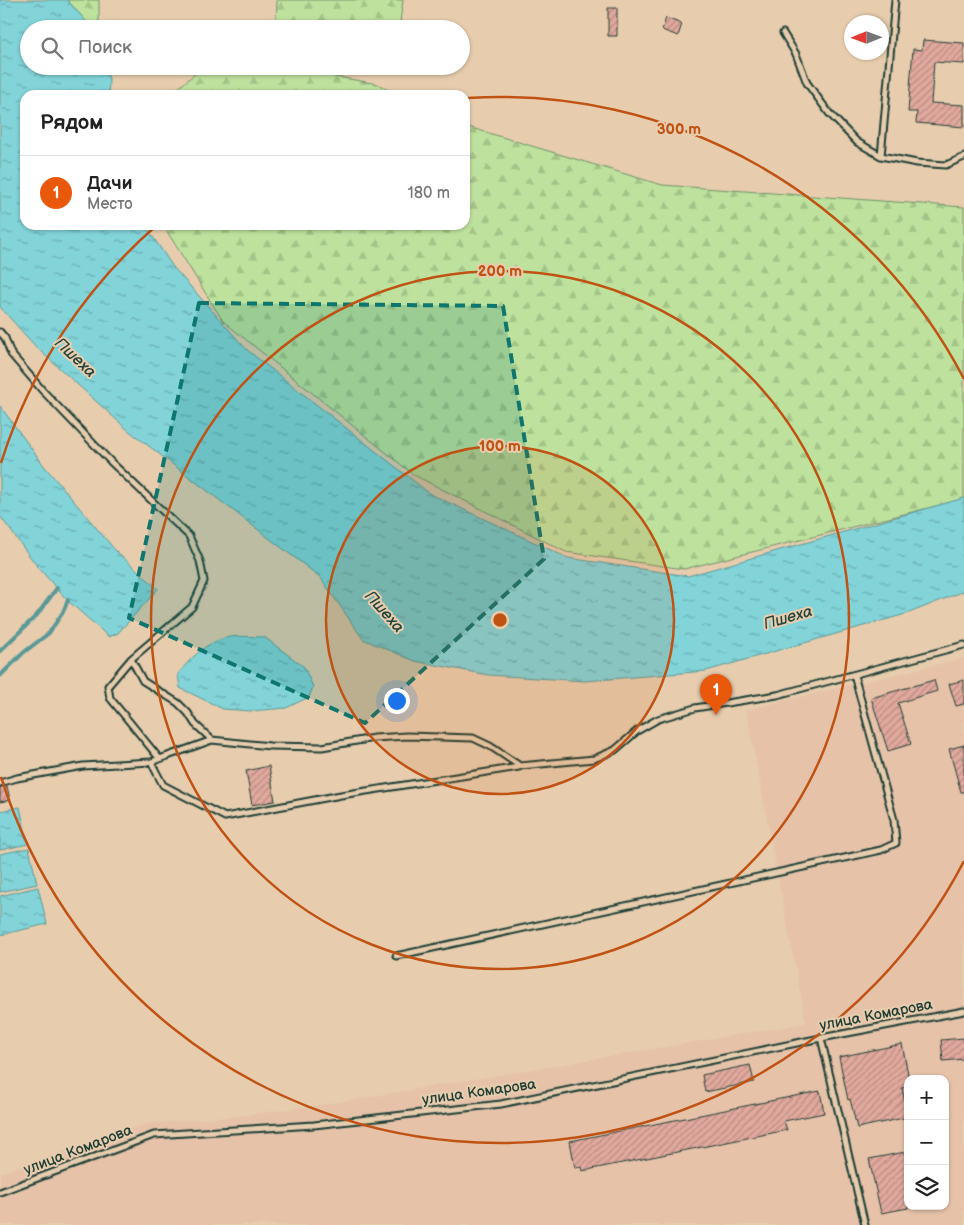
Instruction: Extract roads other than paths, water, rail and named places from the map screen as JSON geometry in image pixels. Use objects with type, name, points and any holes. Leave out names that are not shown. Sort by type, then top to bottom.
[{"type":"lane","points":[[881,156],[895,0]]},
{"type":"lane","points":[[783,33],[796,54],[807,83],[829,113],[857,142],[881,156],[917,163],[946,164],[964,157]]},
{"type":"lane","points":[[0,332],[5,338],[11,354],[43,391],[111,462],[189,536],[200,561],[204,581],[192,607],[132,659],[108,686],[110,698],[159,758]]},
{"type":"lane","points":[[151,762],[163,785],[225,817],[341,795],[520,766],[594,759],[615,750],[637,731],[658,719],[694,708],[777,695],[854,676],[964,645]]},
{"type":"lane","points":[[132,659],[144,681],[178,703],[195,724],[212,740]]},
{"type":"lane","points":[[396,956],[881,850],[896,843],[894,820],[854,676]]},
{"type":"lane","points":[[0,782],[83,766],[151,762],[212,740],[270,746],[322,747],[374,738],[407,736],[473,738],[490,746],[520,766]]},
{"type":"lane","name":"улица Комарова","points":[[0,1192],[154,1135],[314,1126],[501,1104],[821,1038],[964,1011]]},
{"type":"lane","points":[[821,1038],[865,1225]]},
{"type":"water","name":"Пшеха","points":[[0,0],[67,0],[85,20],[20,20],[20,75],[108,75],[108,90],[20,90],[20,230],[148,230],[173,267],[247,350],[430,494],[568,558],[688,576],[964,498],[964,591],[909,613],[706,671],[585,681],[488,675],[415,661],[363,639],[320,577],[128,430],[37,348],[0,307]]},
{"type":"water","points":[[0,406],[45,467],[115,550],[158,589],[118,633],[109,637],[67,600],[37,566],[0,516]]},
{"type":"water","points":[[230,637],[264,637],[304,667],[313,687],[309,697],[286,708],[251,711],[223,709],[180,688],[178,674],[193,657],[211,644]]},
{"type":"water","points":[[20,807],[28,844],[0,850],[0,811]]},
{"type":"water","points":[[29,848],[37,884],[0,892],[0,854]]},
{"type":"water","points":[[38,887],[47,924],[0,935],[0,896]]},
{"type":"waterway","points":[[0,651],[37,615],[57,588]]},
{"type":"waterway","points":[[0,676],[23,653],[49,633],[63,612],[68,600]]},
{"type":"place","name":"Дачи","points":[[716,715]]}]
